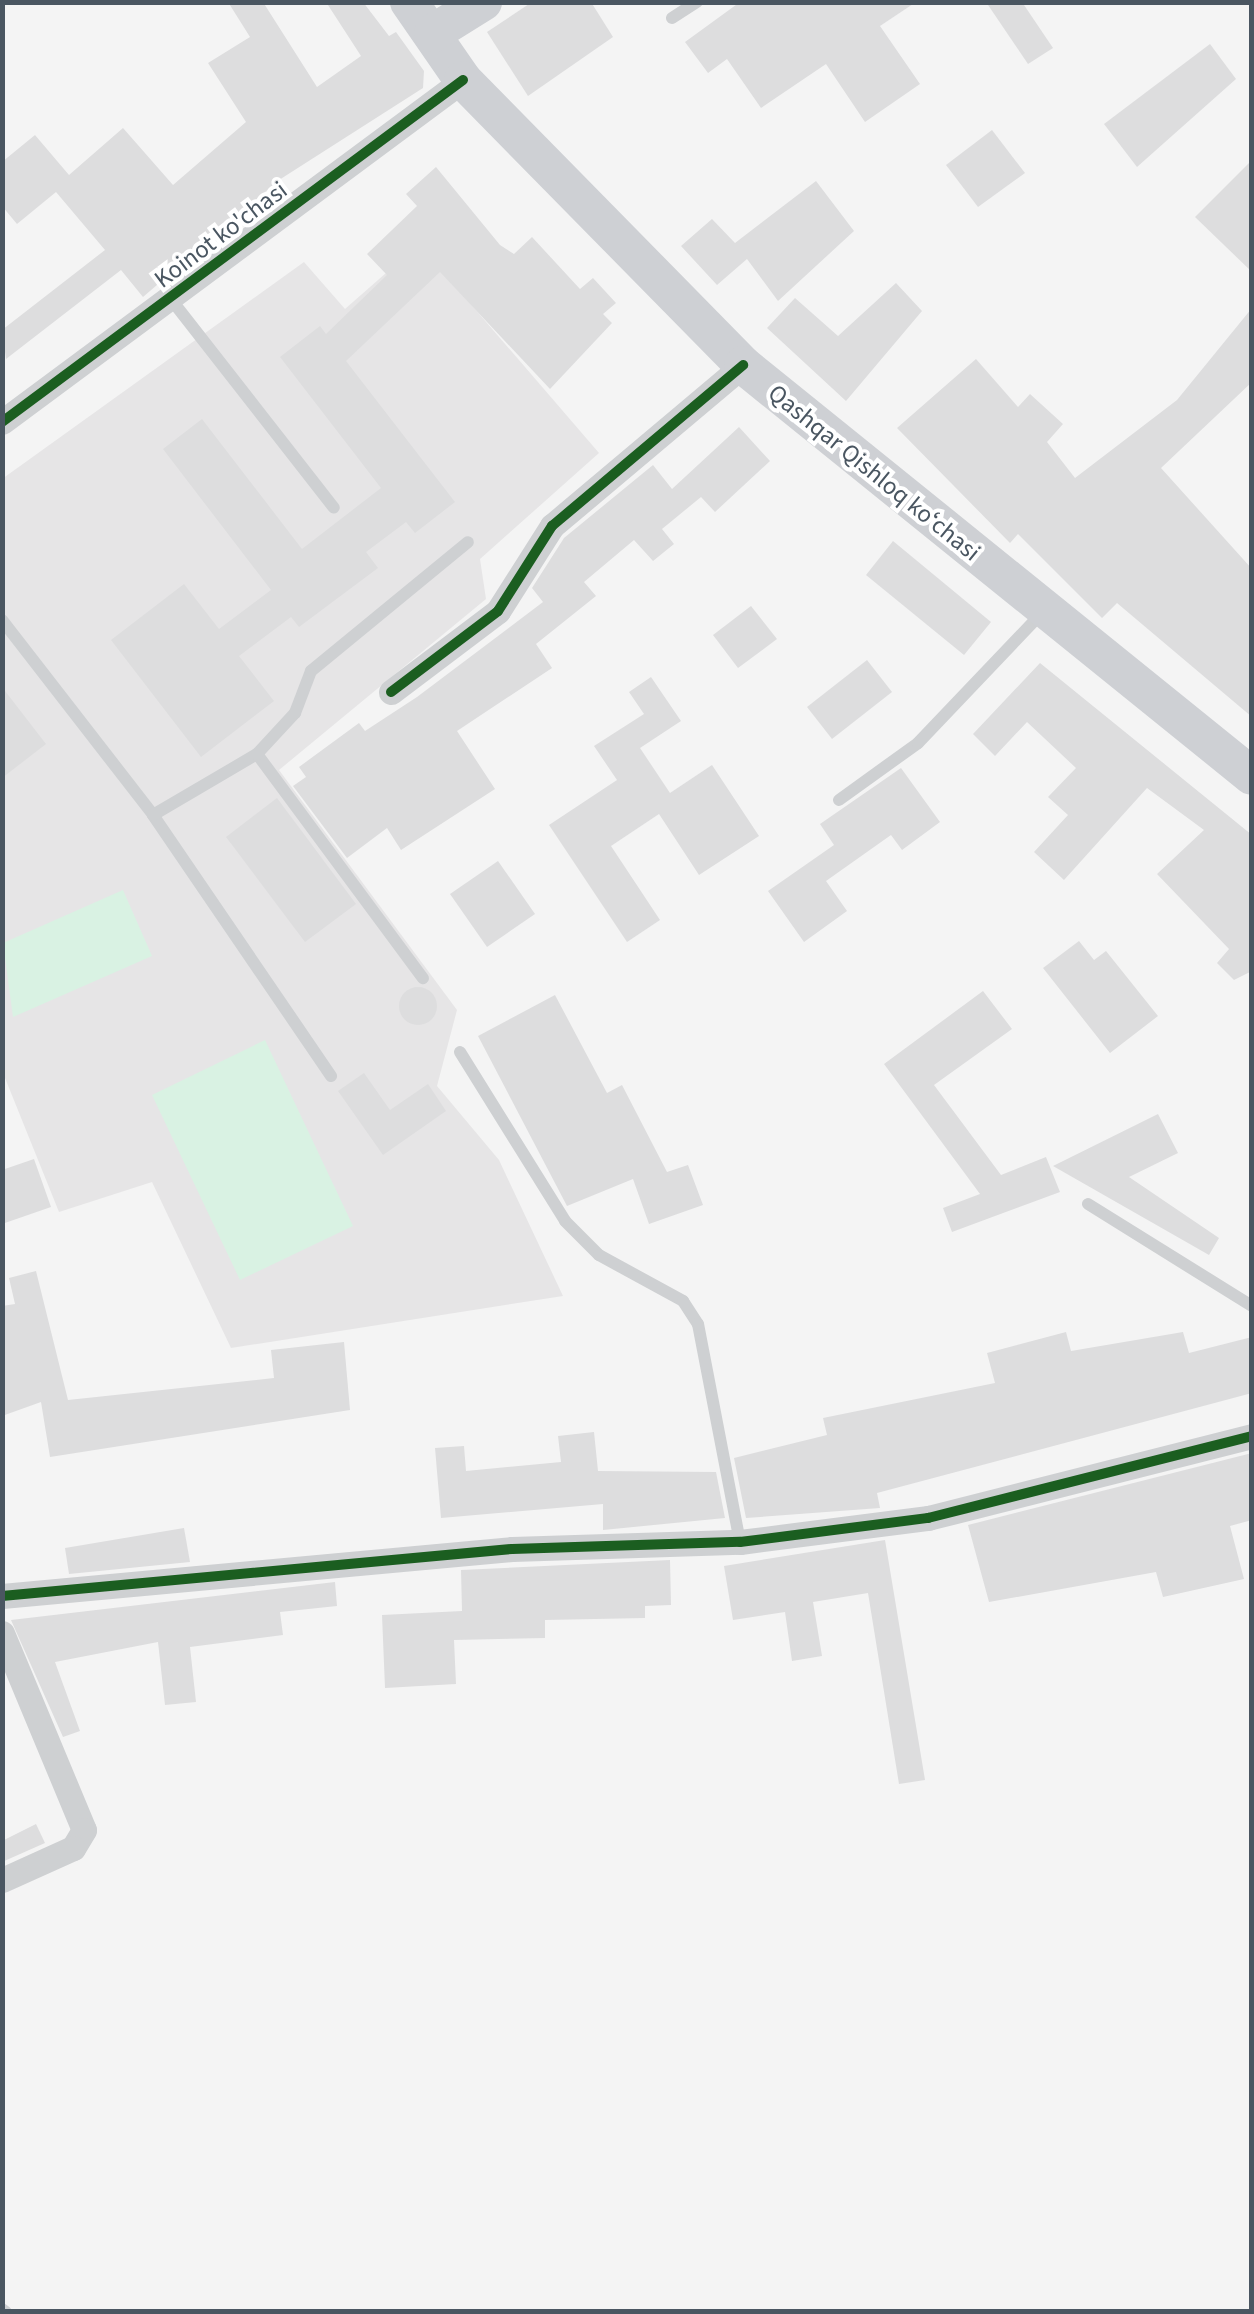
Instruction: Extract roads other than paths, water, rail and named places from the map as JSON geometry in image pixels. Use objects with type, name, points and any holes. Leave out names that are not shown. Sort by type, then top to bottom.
[{"type":"main road","name":"Qashqar Qishloq koʻchasi","points":[[409,2],[464,80],[743,365],[1252,776]]},
{"type":"main road","points":[[433,33],[483,2]]},
{"type":"street","name":"Koinot ko'chasi","points":[[2,422],[464,80]]},
{"type":"street","points":[[392,692],[498,612],[552,526],[743,365]]},
{"type":"street","points":[[2,1596],[512,1549],[740,1542],[928,1518],[1252,1436]]},
{"type":"street","points":[[2,1632],[84,1830],[73,1848],[2,1880]]},
{"type":"lane","points":[[672,18],[698,2]]},
{"type":"lane","points":[[170,298],[334,508]]},
{"type":"lane","points":[[153,816],[257,754],[295,712],[311,671],[468,542]]},
{"type":"lane","points":[[839,800],[918,743],[1044,611]]},
{"type":"lane","points":[[2,620],[153,816],[331,1076]]},
{"type":"lane","points":[[257,754],[424,978]]},
{"type":"lane","points":[[460,1052],[565,1221],[599,1254],[683,1301],[698,1324],[740,1542]]},
{"type":"lane","points":[[1088,1204],[1252,1306]]}]
